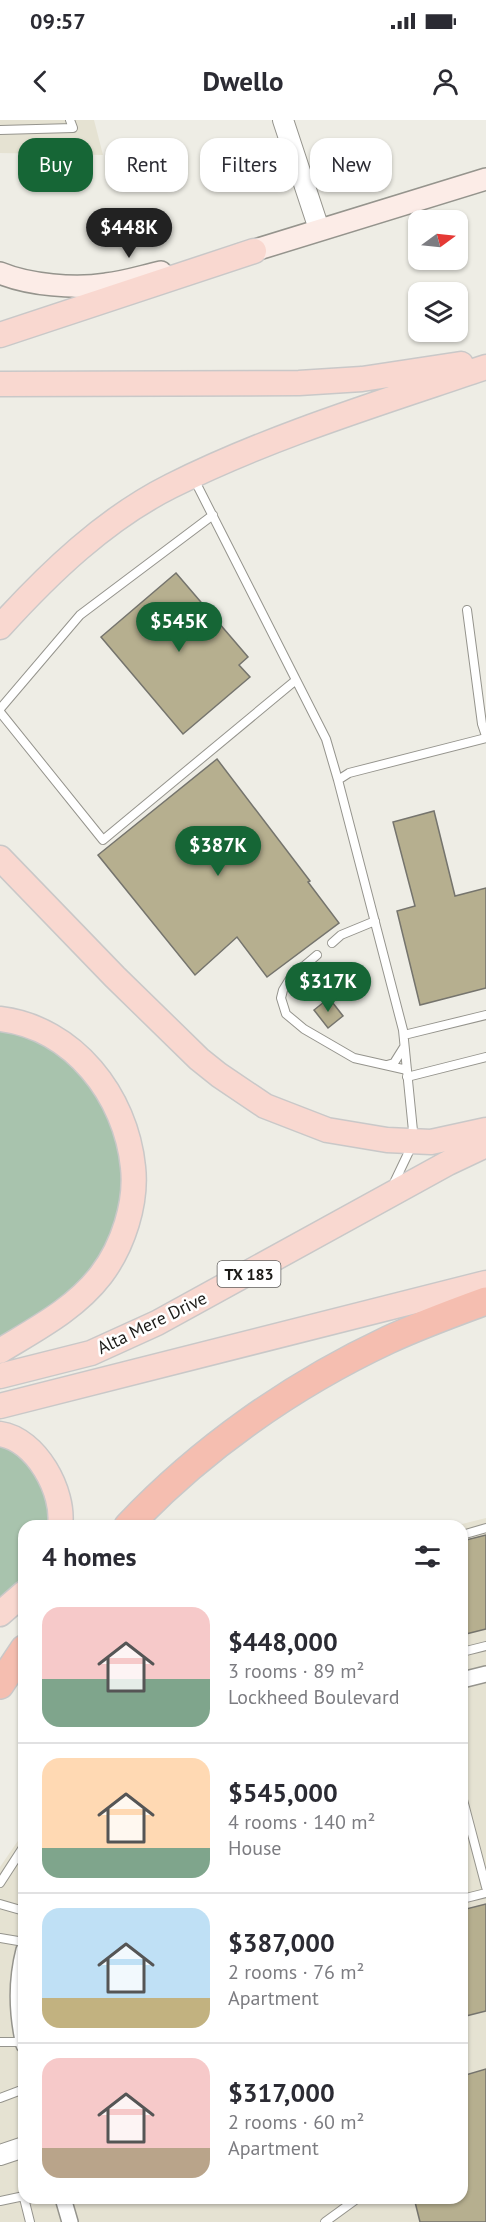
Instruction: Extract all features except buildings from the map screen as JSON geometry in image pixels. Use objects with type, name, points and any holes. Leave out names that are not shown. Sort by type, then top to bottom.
[{"type":"highway","points":[[134,1520],[170,1484],[219,1445],[298,1389],[387,1340],[486,1301]]},
{"type":"highway","points":[[0,1685],[18,1658]]},
{"type":"main road","points":[[0,335],[319,229],[486,179]]},
{"type":"main road","points":[[0,273],[52,285],[105,284],[254,251]]},
{"type":"main road","points":[[0,384],[299,383],[362,379],[486,360]]},
{"type":"main road","points":[[0,627],[57,568],[95,536],[170,486],[270,443],[486,367]]},
{"type":"main road","points":[[0,858],[115,977],[199,1059],[265,1106],[327,1130],[387,1140],[431,1142],[486,1130]]},
{"type":"main road","points":[[0,1019],[37,1029],[65,1045],[94,1071],[119,1113],[133,1168],[132,1191],[124,1234],[102,1274],[59,1316],[0,1351]]},
{"type":"main road","name":"Alta Mere Drive","points":[[0,1376],[92,1353],[157,1323],[448,1163],[486,1145]]},
{"type":"main road","name":"Alta Mere Drive","points":[[0,1406],[486,1283]]},
{"type":"main road","points":[[0,1434],[8,1435],[34,1454],[52,1479],[62,1513],[61,1520]]},
{"type":"main road","points":[[0,1614],[18,1598]]},
{"type":"street","points":[[283,120],[319,229]]},
{"type":"street","points":[[468,1678],[486,1674]]},
{"type":"street","points":[[0,2155],[18,2149]]},
{"type":"street","points":[[65,2204],[70,2222]]},
{"type":"lane","points":[[0,130],[73,128],[70,120]]},
{"type":"lane","points":[[193,476],[326,739],[338,780],[404,1035],[414,1141],[387,1198]]},
{"type":"lane","points":[[213,515],[80,615],[0,710],[103,840],[296,680]]},
{"type":"lane","points":[[338,780],[349,773],[486,737],[482,724],[467,610]]},
{"type":"lane","points":[[332,942],[341,935],[375,921]]},
{"type":"lane","points":[[317,955],[291,977],[281,998],[286,1014],[331,1046],[354,1058],[386,1065],[407,1074],[486,1057]]},
{"type":"lane","points":[[404,1035],[486,1015]]},
{"type":"lane","points":[[386,1065],[394,1063],[405,1045]]},
{"type":"lane","points":[[468,1533],[486,1528]]},
{"type":"lane","points":[[468,1650],[486,1646]]},
{"type":"lane","points":[[468,1819],[486,1887]]},
{"type":"lane","points":[[0,1883],[18,1855]]},
{"type":"lane","points":[[468,1898],[486,1893]]},
{"type":"lane","points":[[0,1904],[18,1909]]},
{"type":"lane","points":[[0,1938],[18,1941]]},
{"type":"lane","points":[[0,2042],[18,2044]]},
{"type":"lane","points":[[0,2098],[18,2091]]},
{"type":"lane","points":[[0,2201],[18,2198]]},
{"type":"lane","points":[[26,2204],[30,2222]]},
{"type":"lane","points":[[325,2222],[350,2204]]},
{"type":"shaded area","points":[[0,120],[94,120],[103,155],[93,155],[93,138],[18,138],[18,153],[0,153]]},
{"type":"shaded area","points":[[486,1518],[486,2222],[0,2222],[0,1867],[18,1841],[18,2204],[468,2204],[468,1522]]},
{"type":"green space","points":[[0,1027],[37,1036],[89,1076],[119,1134],[125,1174],[119,1226],[92,1274],[0,1345]]},
{"type":"green space","points":[[0,1445],[12,1448],[44,1480],[50,1520],[18,1520],[18,1587],[0,1601]]}]
